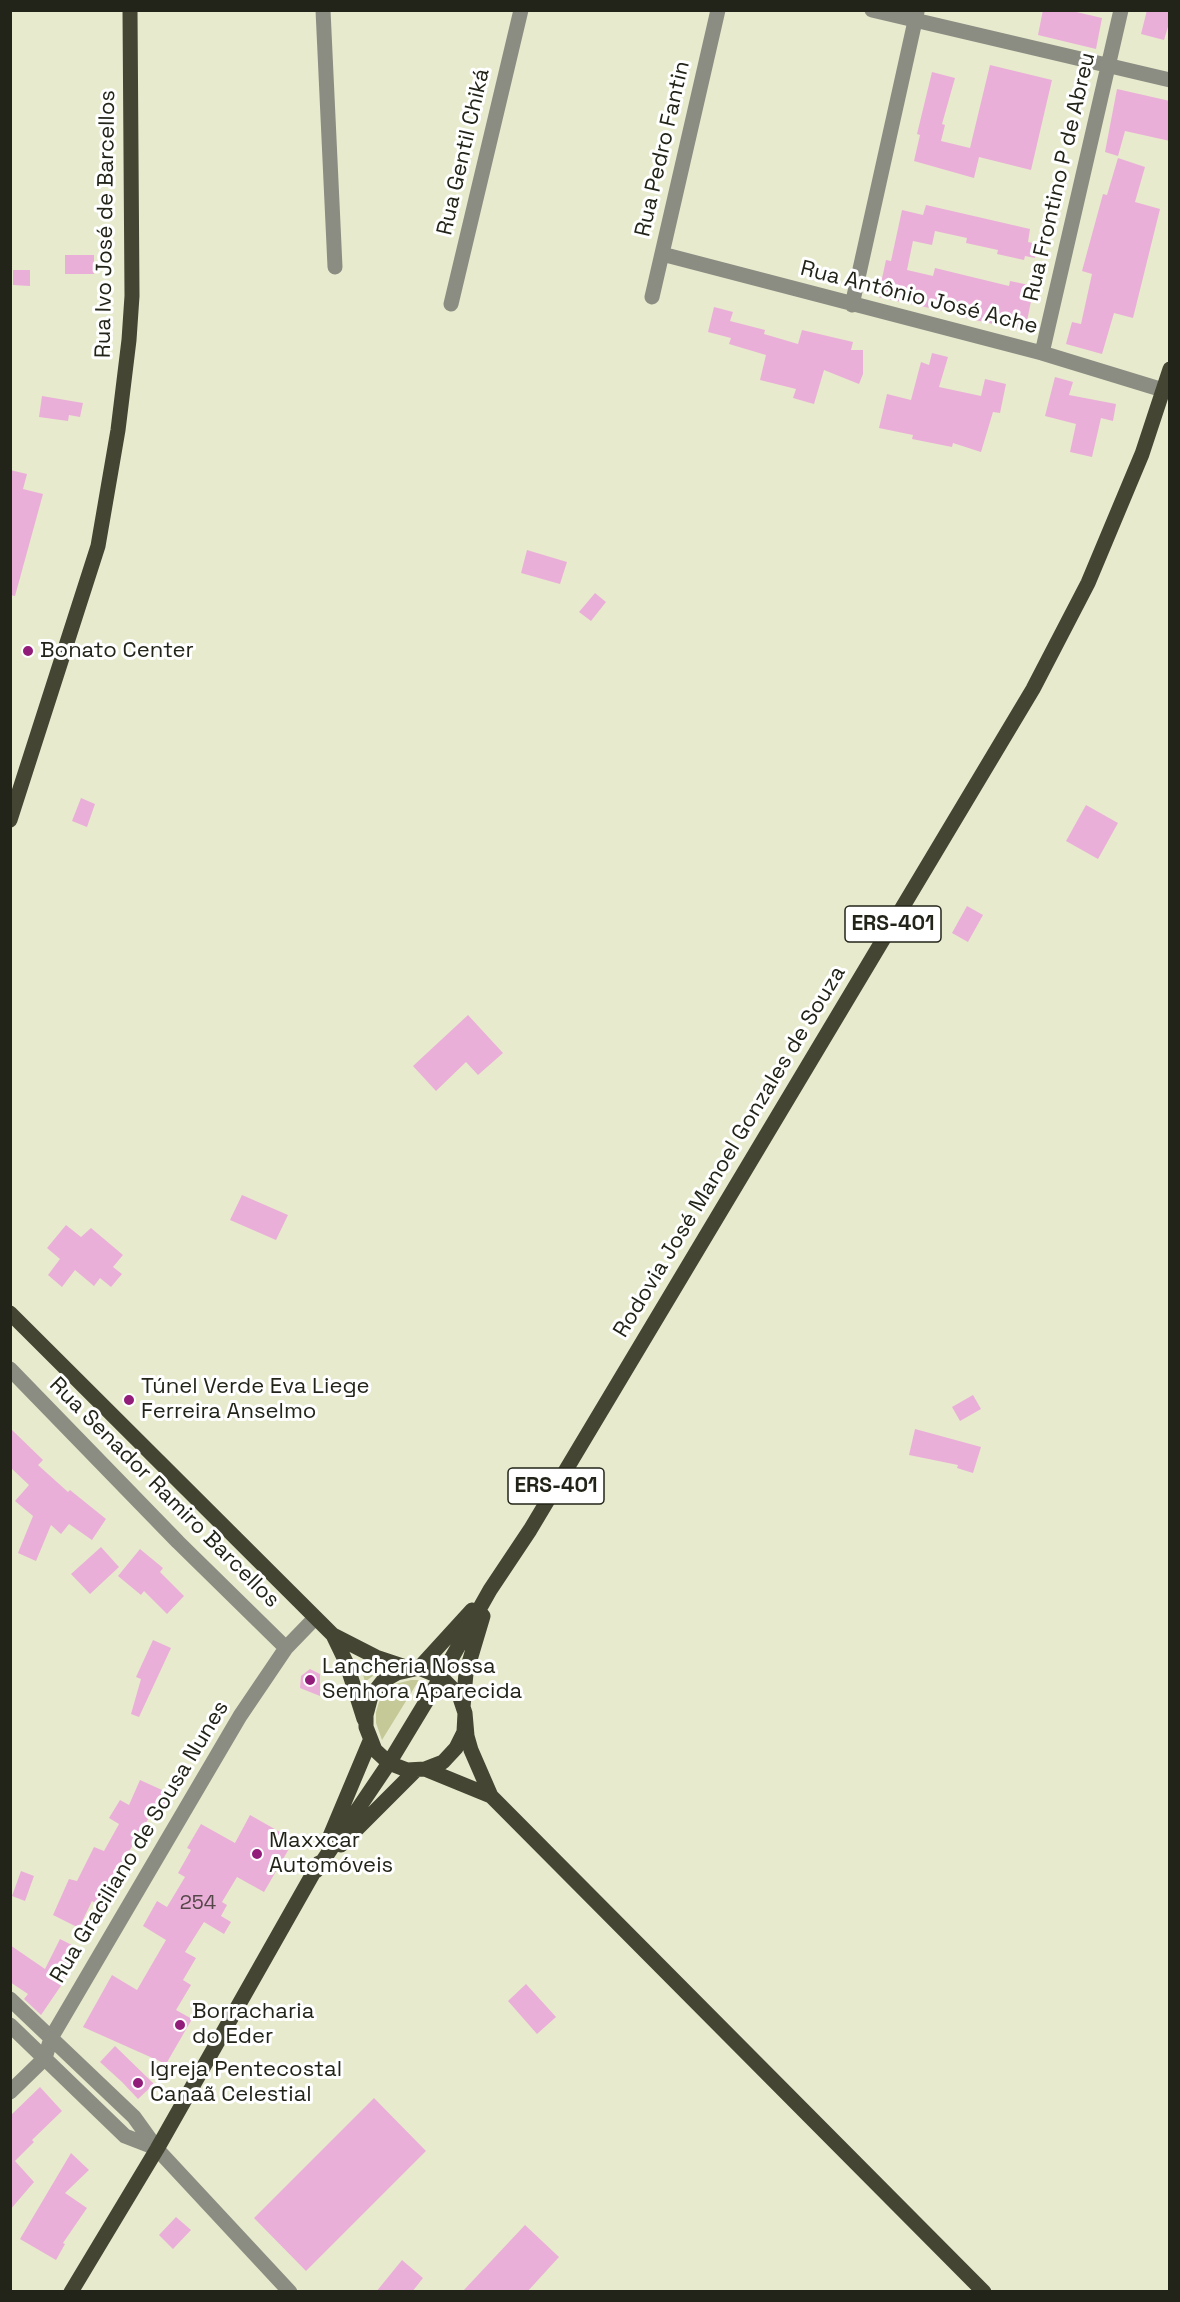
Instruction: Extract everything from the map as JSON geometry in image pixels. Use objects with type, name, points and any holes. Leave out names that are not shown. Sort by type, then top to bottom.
[{"type":"main road","name":"Rua Ivo José de Barcellos","points":[[10,820],[98,546],[118,430],[132,296],[130,10]]},
{"type":"main road","name":"Rodovia José Manoel Gonzales de Souza","points":[[316,1871],[389,1763],[490,1590],[530,1530],[1033,689],[1088,583],[1142,454],[1170,369]]},
{"type":"main road","name":"Rua Senador Ramiro Barcellos","points":[[10,1313],[333,1635],[376,1657],[441,1677]]},
{"type":"main road","points":[[490,1590],[466,1673],[464,1732],[456,1749],[443,1762],[421,1770],[407,1770],[389,1763],[375,1750],[368,1734],[366,1715],[373,1691],[383,1681],[397,1673],[415,1669],[490,1590]]},
{"type":"main road","name":"Rua Senador Ramiro Barcellos","points":[[333,1635],[346,1662],[368,1734]]},
{"type":"main road","points":[[441,1677],[459,1695],[471,1749],[491,1796],[984,2292]]},
{"type":"main road","points":[[316,1871],[368,1734]]},
{"type":"main road","points":[[421,1770],[491,1796]]},
{"type":"main road","points":[[316,1871],[421,1770]]},
{"type":"main road","name":"ERS-401","points":[[71,2292],[157,2149],[316,1871]]},
{"type":"street","points":[[323,10],[335,267]]},
{"type":"street","name":"Rua Gentil Chiká","points":[[451,304],[521,10]]},
{"type":"street","name":"Rua Pedro Fantin","points":[[652,297],[718,10]]},
{"type":"street","points":[[872,10],[916,15],[1108,67],[1170,80]]},
{"type":"street","name":"Rua Frontino P de Abreu","points":[[1042,352],[1120,10]]},
{"type":"street","points":[[852,305],[916,15]]},
{"type":"street","name":"Rua Antônio José Ache","points":[[662,254],[852,305],[1042,352],[1163,390]]},
{"type":"street","name":"Rua Senador Ramiro Barcellos","points":[[10,1369],[178,1542],[286,1648]]},
{"type":"street","name":"Rua Graciliano de Sousa Nunes","points":[[10,2092],[45,2058],[51,2038],[240,1716],[286,1648],[315,1618]]},
{"type":"street","points":[[10,1999],[134,2117],[157,2149],[290,2292]]},
{"type":"street","points":[[10,2025],[125,2136],[157,2149]]},
{"type":"green space","points":[[360,1663],[378,1672],[365,1682]]},
{"type":"green space","points":[[419,1680],[382,1740],[376,1723],[379,1702],[395,1684]]},
{"type":"building","points":[[1043,10],[1068,10],[1102,18],[1096,49],[1038,35]]},
{"type":"building","points":[[1147,10],[1170,10],[1170,20],[1164,40],[1141,34]]},
{"type":"building","points":[[990,65],[1052,80],[1031,170],[979,157],[974,178],[914,161],[920,135],[917,134],[932,72],[955,78],[942,124],[945,125],[941,141],[970,148]]},
{"type":"building","points":[[1117,89],[1170,101],[1170,141],[1125,131],[1118,156],[1105,152]]},
{"type":"building","points":[[1118,158],[1145,167],[1135,202],[1160,209],[1133,318],[1114,313],[1102,354],[1066,344],[1072,322],[1081,324],[1092,274],[1082,271],[1103,194],[1107,195]]},
{"type":"building","points":[[926,205],[1030,229],[1028,242],[1038,244],[1035,258],[1025,256],[1024,260],[997,254],[998,250],[966,243],[967,238],[935,231],[932,245],[913,241],[907,270],[933,276],[935,268],[1009,286],[1010,281],[1034,286],[1025,331],[878,297],[886,260],[891,261],[902,210],[923,215]]},
{"type":"building","points":[[65,255],[94,255],[94,274],[65,274]]},
{"type":"building","points":[[13,270],[30,270],[30,286],[13,285]]},
{"type":"building","points":[[714,307],[733,312],[730,321],[765,330],[764,334],[798,344],[802,330],[853,342],[851,350],[863,350],[863,374],[859,384],[824,370],[814,404],[793,398],[796,389],[760,380],[766,355],[729,344],[731,338],[708,332]]},
{"type":"building","points":[[932,353],[948,357],[939,387],[981,396],[985,379],[1006,384],[1000,413],[993,412],[981,452],[953,443],[952,447],[912,439],[913,435],[879,428],[887,394],[911,400],[921,362],[929,365]]},
{"type":"building","points":[[1055,377],[1073,382],[1069,395],[1116,404],[1113,421],[1101,418],[1092,457],[1070,452],[1076,424],[1045,416]]},
{"type":"building","points":[[42,396],[83,403],[80,417],[69,415],[68,421],[39,417]]},
{"type":"building","points":[[10,470],[27,474],[23,489],[43,494],[15,596],[10,595]]},
{"type":"building","points":[[527,550],[567,562],[560,584],[521,573]]},
{"type":"building","points":[[595,593],[606,602],[591,621],[579,612]]},
{"type":"building","points":[[81,798],[95,804],[87,827],[72,821]]},
{"type":"building","points":[[1086,805],[1118,823],[1098,859],[1066,841]]},
{"type":"building","points":[[967,906],[983,915],[968,942],[952,933]]},
{"type":"building","points":[[468,1015],[503,1053],[478,1075],[466,1062],[436,1091],[413,1066]]},
{"type":"building","points":[[242,1195],[288,1215],[276,1240],[230,1220]]},
{"type":"building","points":[[66,1225],[81,1237],[91,1228],[123,1255],[113,1267],[122,1274],[111,1287],[100,1278],[94,1286],[75,1270],[62,1287],[48,1275],[60,1259],[47,1248]]},
{"type":"building","points":[[973,1395],[981,1409],[960,1421],[952,1407]]},
{"type":"building","points":[[10,1428],[43,1460],[38,1465],[68,1492],[70,1490],[106,1519],[92,1540],[69,1524],[61,1534],[51,1525],[36,1561],[18,1553],[33,1516],[15,1501],[29,1485],[10,1467]]},
{"type":"building","points":[[915,1429],[981,1447],[973,1473],[957,1468],[958,1465],[909,1455]]},
{"type":"building","points":[[101,1547],[119,1567],[90,1594],[71,1574]]},
{"type":"building","points":[[140,1549],[163,1568],[160,1572],[184,1596],[167,1614],[144,1591],[141,1595],[118,1576]]},
{"type":"building","points":[[153,1640],[171,1648],[139,1717],[131,1714],[141,1679],[136,1677]]},
{"type":"building","name":"Lancheria Nossa Senhora Aparecida","points":[[310,1669],[320,1674],[320,1696],[300,1688],[301,1676]]},
{"type":"building","points":[[140,1780],[173,1795],[164,1814],[154,1809],[110,1888],[113,1890],[103,1908],[92,1901],[79,1928],[53,1915],[69,1879],[77,1881],[94,1847],[104,1851],[119,1824],[109,1818],[120,1800],[129,1805]]},
{"type":"building","points":[[250,1815],[294,1840],[264,1892],[237,1877],[222,1902],[227,1905],[221,1916],[231,1922],[224,1934],[204,1922],[185,1952],[196,1958],[183,1980],[191,1985],[176,2010],[192,2019],[166,2064],[83,2027],[112,1975],[137,1990],[166,1940],[143,1926],[157,1901],[167,1907],[185,1877],[178,1873],[191,1850],[187,1848],[201,1824],[235,1843]]},
{"type":"building","points":[[21,1871],[34,1876],[25,1901],[12,1896]]},
{"type":"building","points":[[60,1939],[82,1950],[69,1974],[41,2015],[24,1999],[28,1994],[10,1982],[10,1945],[45,1969]]},
{"type":"building","points":[[526,1984],[556,2017],[537,2034],[508,2001]]},
{"type":"building","points":[[115,2046],[154,2084],[138,2099],[100,2062]]},
{"type":"building","points":[[40,2087],[62,2111],[32,2140],[34,2142],[15,2161],[34,2182],[10,2210],[10,2116]]},
{"type":"building","points":[[374,2098],[426,2151],[306,2271],[254,2218]]},
{"type":"building","points":[[71,2153],[89,2170],[65,2193],[87,2208],[63,2243],[65,2244],[56,2260],[20,2239]]},
{"type":"building","points":[[176,2217],[191,2230],[173,2249],[159,2235]]},
{"type":"building","points":[[525,2225],[559,2257],[527,2292],[462,2292]]},
{"type":"building","points":[[402,2260],[423,2278],[412,2292],[376,2292]]},
{"type":"place","name":"Bonato Center","points":[[28,651]]},
{"type":"place","name":"Túnel Verde Eva Liege Ferreira Anselmo","points":[[129,1400]]},
{"type":"place","name":"Lancheria Nossa Senhora Aparecida","points":[[310,1680]]},
{"type":"place","name":"Maxxcar Automóveis","points":[[257,1854]]},
{"type":"place","name":"Borracharia do Eder","points":[[180,2025]]},
{"type":"place","name":"Igreja Pentecostal Canaã Celestial","points":[[138,2083]]}]
